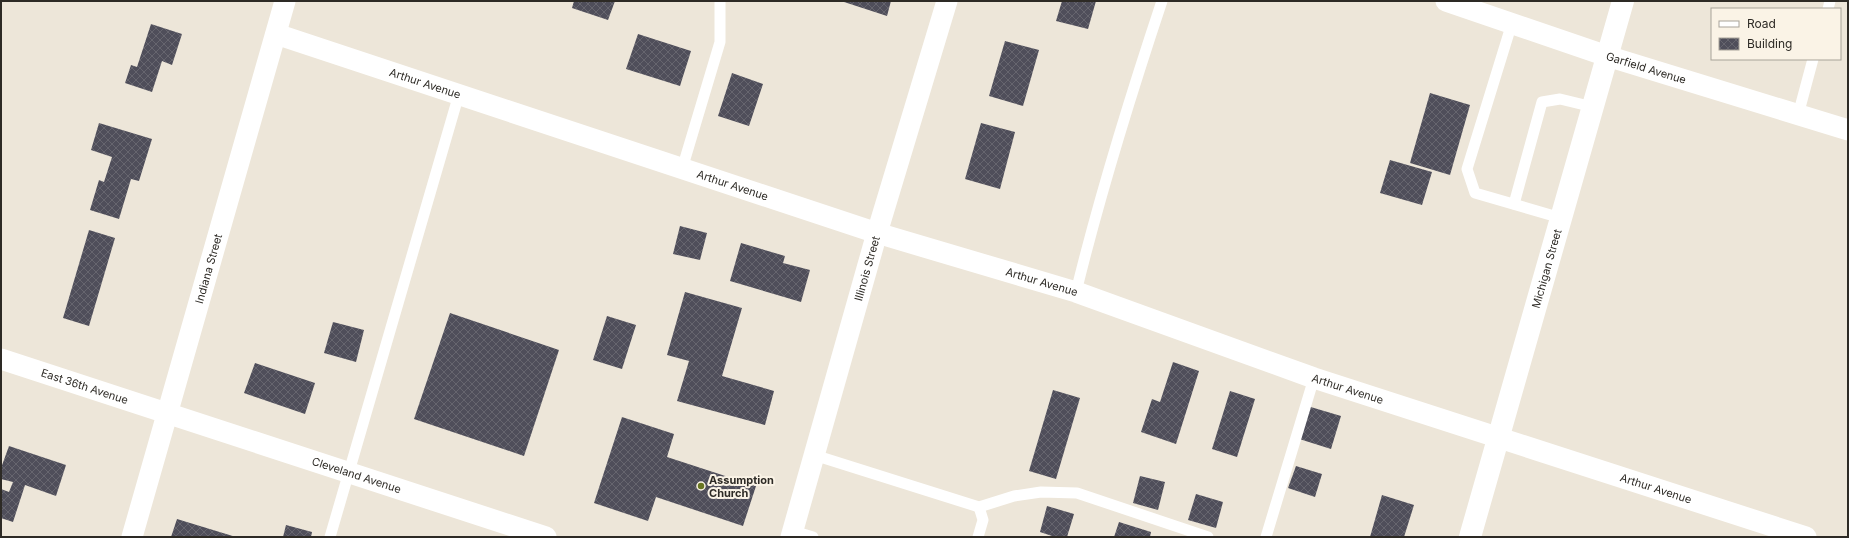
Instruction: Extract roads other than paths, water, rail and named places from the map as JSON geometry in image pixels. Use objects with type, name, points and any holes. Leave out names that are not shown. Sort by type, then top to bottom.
[{"type":"street","name":"Indiana Street","points":[[132,537],[285,1]]},
{"type":"street","name":"Illinois Street","points":[[792,534],[877,234],[947,1]]},
{"type":"street","name":"Garfield Avenue","points":[[1446,1],[1607,56],[1848,130]]},
{"type":"street","name":"Michigan Street","points":[[1470,537],[1623,1]]},
{"type":"street","name":"Arthur Avenue","points":[[276,34],[877,234],[1076,292],[1314,378],[1498,439],[1806,537]]},
{"type":"street","name":"East 36th Avenue","points":[[1,359],[168,412]]},
{"type":"street","name":"Cleveland Avenue","points":[[168,412],[546,537]]},
{"type":"lane","points":[[682,169],[720,42],[720,1]]},
{"type":"lane","points":[[1076,292],[1095,216],[1162,1]]},
{"type":"lane","points":[[1512,23],[1467,169],[1474,193],[1561,218]]},
{"type":"lane","points":[[1798,115],[1814,60]]},
{"type":"lane","points":[[330,537],[458,94]]},
{"type":"lane","points":[[1514,204],[1542,102],[1560,98],[1593,107]]},
{"type":"lane","points":[[1266,537],[1314,378]]},
{"type":"lane","points":[[814,455],[979,507],[1014,496],[1041,492],[1077,493],[1208,537]]},
{"type":"lane","points":[[978,537],[983,520],[979,507]]},
{"type":"lane","points":[[792,534],[813,537]]},
{"type":"place","name":"Assumption Church","points":[[701,486]]}]
